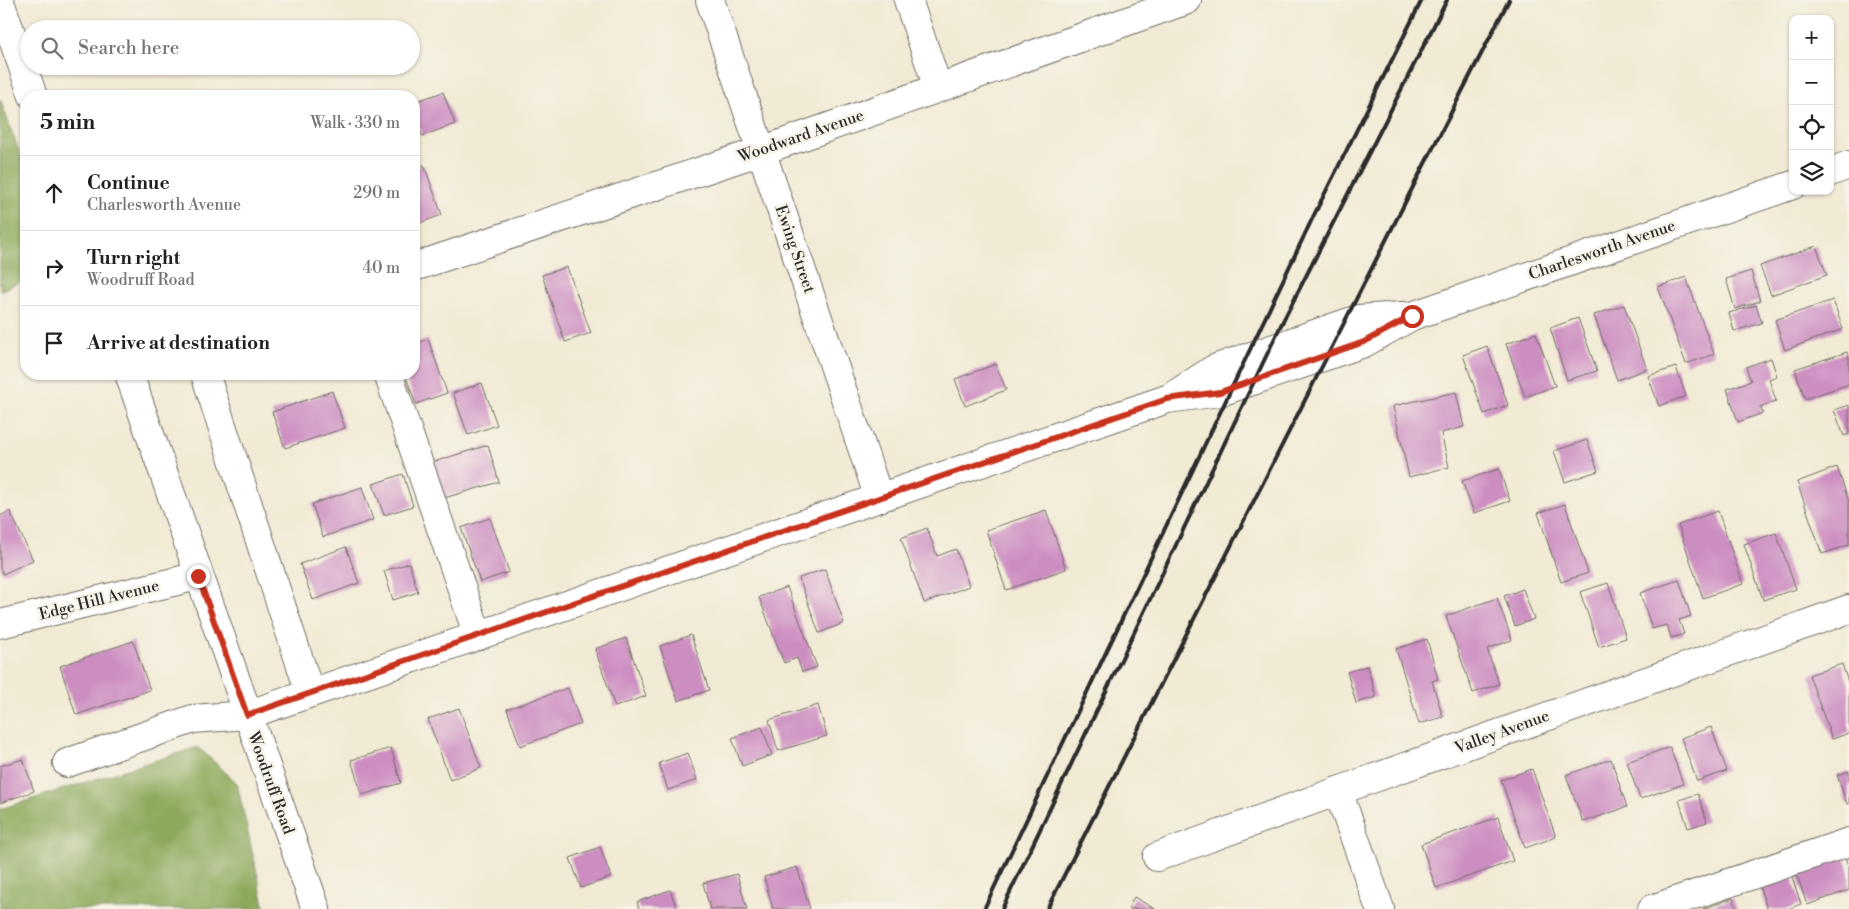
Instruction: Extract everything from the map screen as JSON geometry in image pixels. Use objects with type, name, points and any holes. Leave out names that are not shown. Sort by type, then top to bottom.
[{"type":"street","name":"Ewing Street","points":[[710,0],[879,498]]},
{"type":"street","points":[[908,0],[938,88]]},
{"type":"street","name":"Woodward Avenue","points":[[420,265],[762,151],[1187,0]]},
{"type":"street","points":[[0,2],[20,59]]},
{"type":"street","points":[[26,75],[31,90]]},
{"type":"street","points":[[1834,171],[1849,165]]},
{"type":"street","name":"Charlesworth Avenue","points":[[67,763],[193,719],[247,715],[1167,399],[1214,369],[1358,319],[1412,316],[1789,186]]},
{"type":"street","name":"Woodruff Road","points":[[131,380],[316,909]]},
{"type":"street","points":[[207,380],[310,693]]},
{"type":"street","points":[[390,380],[478,636]]},
{"type":"street","name":"Edge Hill Avenue","points":[[0,624],[198,576]]},
{"type":"street","name":"Valley Avenue","points":[[1157,857],[1849,609]]},
{"type":"street","points":[[1338,791],[1380,909]]},
{"type":"street","points":[[1652,909],[1849,842]]},
{"type":"green space","points":[[0,99],[20,154],[20,282],[0,291]]},
{"type":"green space","points":[[198,747],[237,783],[265,909],[0,909],[0,809]]},
{"type":"building","points":[[443,92],[455,124],[422,136],[420,130],[420,100]]},
{"type":"building","points":[[424,165],[442,215],[420,223],[420,166]]},
{"type":"building","points":[[1816,246],[1827,275],[1771,295],[1760,266]]},
{"type":"building","points":[[567,267],[591,333],[565,342],[542,275]]},
{"type":"building","points":[[1751,271],[1760,301],[1735,309],[1726,279]]},
{"type":"building","points":[[1686,277],[1714,354],[1686,364],[1658,287]]},
{"type":"building","points":[[1833,300],[1843,329],[1785,350],[1775,320]]},
{"type":"building","points":[[1624,305],[1647,369],[1617,380],[1594,315]]},
{"type":"building","points":[[1756,305],[1762,323],[1734,331],[1729,313]]},
{"type":"building","points":[[1578,318],[1597,371],[1567,380],[1550,328]]},
{"type":"building","points":[[1536,333],[1555,386],[1525,397],[1506,344]]},
{"type":"building","points":[[428,339],[447,393],[416,404],[407,380],[420,380],[420,342]]},
{"type":"building","points":[[1487,346],[1508,405],[1484,414],[1463,355]]},
{"type":"building","points":[[1847,352],[1849,358],[1849,384],[1805,399],[1795,369]]},
{"type":"building","points":[[1771,358],[1777,376],[1769,379],[1776,401],[1760,407],[1763,413],[1738,422],[1727,389],[1751,381],[1746,367]]},
{"type":"building","points":[[996,364],[1006,390],[965,406],[955,379]]},
{"type":"building","points":[[1676,367],[1686,396],[1659,406],[1648,376]]},
{"type":"building","points":[[482,383],[497,425],[468,435],[453,393]]},
{"type":"building","points":[[332,391],[345,428],[285,448],[272,412]]},
{"type":"building","points":[[1456,392],[1464,427],[1441,433],[1449,467],[1409,477],[1393,406]]},
{"type":"building","points":[[1849,405],[1849,434],[1844,436],[1834,410]]},
{"type":"building","points":[[1587,440],[1598,471],[1565,482],[1554,451]]},
{"type":"building","points":[[488,445],[499,482],[441,499],[430,463]]},
{"type":"building","points":[[1837,467],[1849,502],[1849,545],[1822,554],[1797,482]]},
{"type":"building","points":[[1499,469],[1510,501],[1474,513],[1462,481]]},
{"type":"building","points":[[403,474],[413,506],[384,515],[373,484]]},
{"type":"building","points":[[362,487],[373,520],[323,537],[312,504]]},
{"type":"building","points":[[1565,504],[1588,573],[1561,582],[1538,513]]},
{"type":"building","points":[[1046,510],[1066,569],[1006,590],[986,530]]},
{"type":"building","points":[[10,511],[33,560],[3,574],[0,568],[0,516]]},
{"type":"building","points":[[1718,511],[1743,584],[1703,598],[1678,525]]},
{"type":"building","points":[[490,518],[509,572],[480,582],[461,528]]},
{"type":"building","points":[[927,528],[937,556],[956,549],[969,586],[924,603],[901,538]]},
{"type":"building","points":[[1776,533],[1796,589],[1763,600],[1744,544]]},
{"type":"building","points":[[346,547],[359,583],[313,600],[300,564]]},
{"type":"building","points":[[409,563],[418,592],[393,600],[384,571]]},
{"type":"building","points":[[825,569],[844,623],[819,633],[799,578]]},
{"type":"building","points":[[1679,580],[1691,616],[1679,620],[1684,634],[1671,638],[1667,625],[1652,629],[1640,593]]},
{"type":"building","points":[[1608,583],[1626,638],[1599,647],[1580,592]]},
{"type":"building","points":[[787,587],[817,667],[802,672],[797,658],[784,663],[759,597]]},
{"type":"building","points":[[1523,589],[1534,619],[1515,626],[1504,596]]},
{"type":"building","points":[[1497,598],[1512,640],[1487,649],[1499,684],[1473,693],[1446,616]]},
{"type":"building","points":[[691,635],[709,690],[678,701],[660,646]]},
{"type":"building","points":[[626,638],[646,696],[615,707],[595,649]]},
{"type":"building","points":[[1427,639],[1438,679],[1432,681],[1443,717],[1419,724],[1396,649]]},
{"type":"building","points":[[133,641],[150,690],[76,715],[60,666]]},
{"type":"building","points":[[1842,664],[1849,685],[1849,733],[1832,739],[1809,675]]},
{"type":"building","points":[[1367,666],[1376,697],[1356,703],[1347,672]]},
{"type":"building","points":[[568,688],[581,724],[520,746],[507,709]]},
{"type":"building","points":[[818,705],[827,736],[778,751],[769,720]]},
{"type":"building","points":[[459,708],[481,768],[450,780],[428,719]]},
{"type":"building","points":[[762,727],[772,755],[742,766],[732,738]]},
{"type":"building","points":[[1711,727],[1727,771],[1697,781],[1681,738]]},
{"type":"building","points":[[1670,747],[1683,784],[1640,799],[1627,762]]},
{"type":"building","points":[[391,748],[401,783],[362,795],[351,760]]},
{"type":"building","points":[[688,753],[697,780],[668,790],[659,763]]},
{"type":"building","points":[[23,759],[34,791],[0,803],[0,766]]},
{"type":"building","points":[[1611,759],[1627,807],[1583,822],[1566,775]]},
{"type":"building","points":[[1532,769],[1556,837],[1525,848],[1501,780]]},
{"type":"building","points":[[1849,771],[1849,804],[1847,804],[1837,775]]},
{"type":"building","points":[[1698,794],[1707,822],[1688,828],[1679,800]]},
{"type":"building","points":[[1498,817],[1513,861],[1436,888],[1421,844]]},
{"type":"building","points":[[600,847],[611,877],[581,888],[570,858]]},
{"type":"building","points":[[1844,855],[1849,868],[1849,890],[1807,905],[1796,872]]},
{"type":"building","points":[[797,867],[810,909],[773,909],[764,877]]},
{"type":"building","points":[[737,874],[747,909],[710,909],[703,883]]},
{"type":"building","points":[[1791,874],[1801,904],[1788,909],[1767,909],[1759,885]]},
{"type":"building","points":[[670,890],[677,909],[639,909],[637,902]]},
{"type":"building","points":[[1134,897],[1155,909],[1128,909]]},
{"type":"building","points":[[1733,898],[1737,909],[1703,909]]},
{"type":"railway","points":[[984,909],[1314,215],[1422,0]]},
{"type":"railway","points":[[1002,909],[1281,325],[1447,0]]},
{"type":"railway","points":[[1047,909],[1509,0]]},
{"type":"route","points":[[198,576],[247,715],[1167,399],[1220,392],[1364,342],[1412,316]]}]
